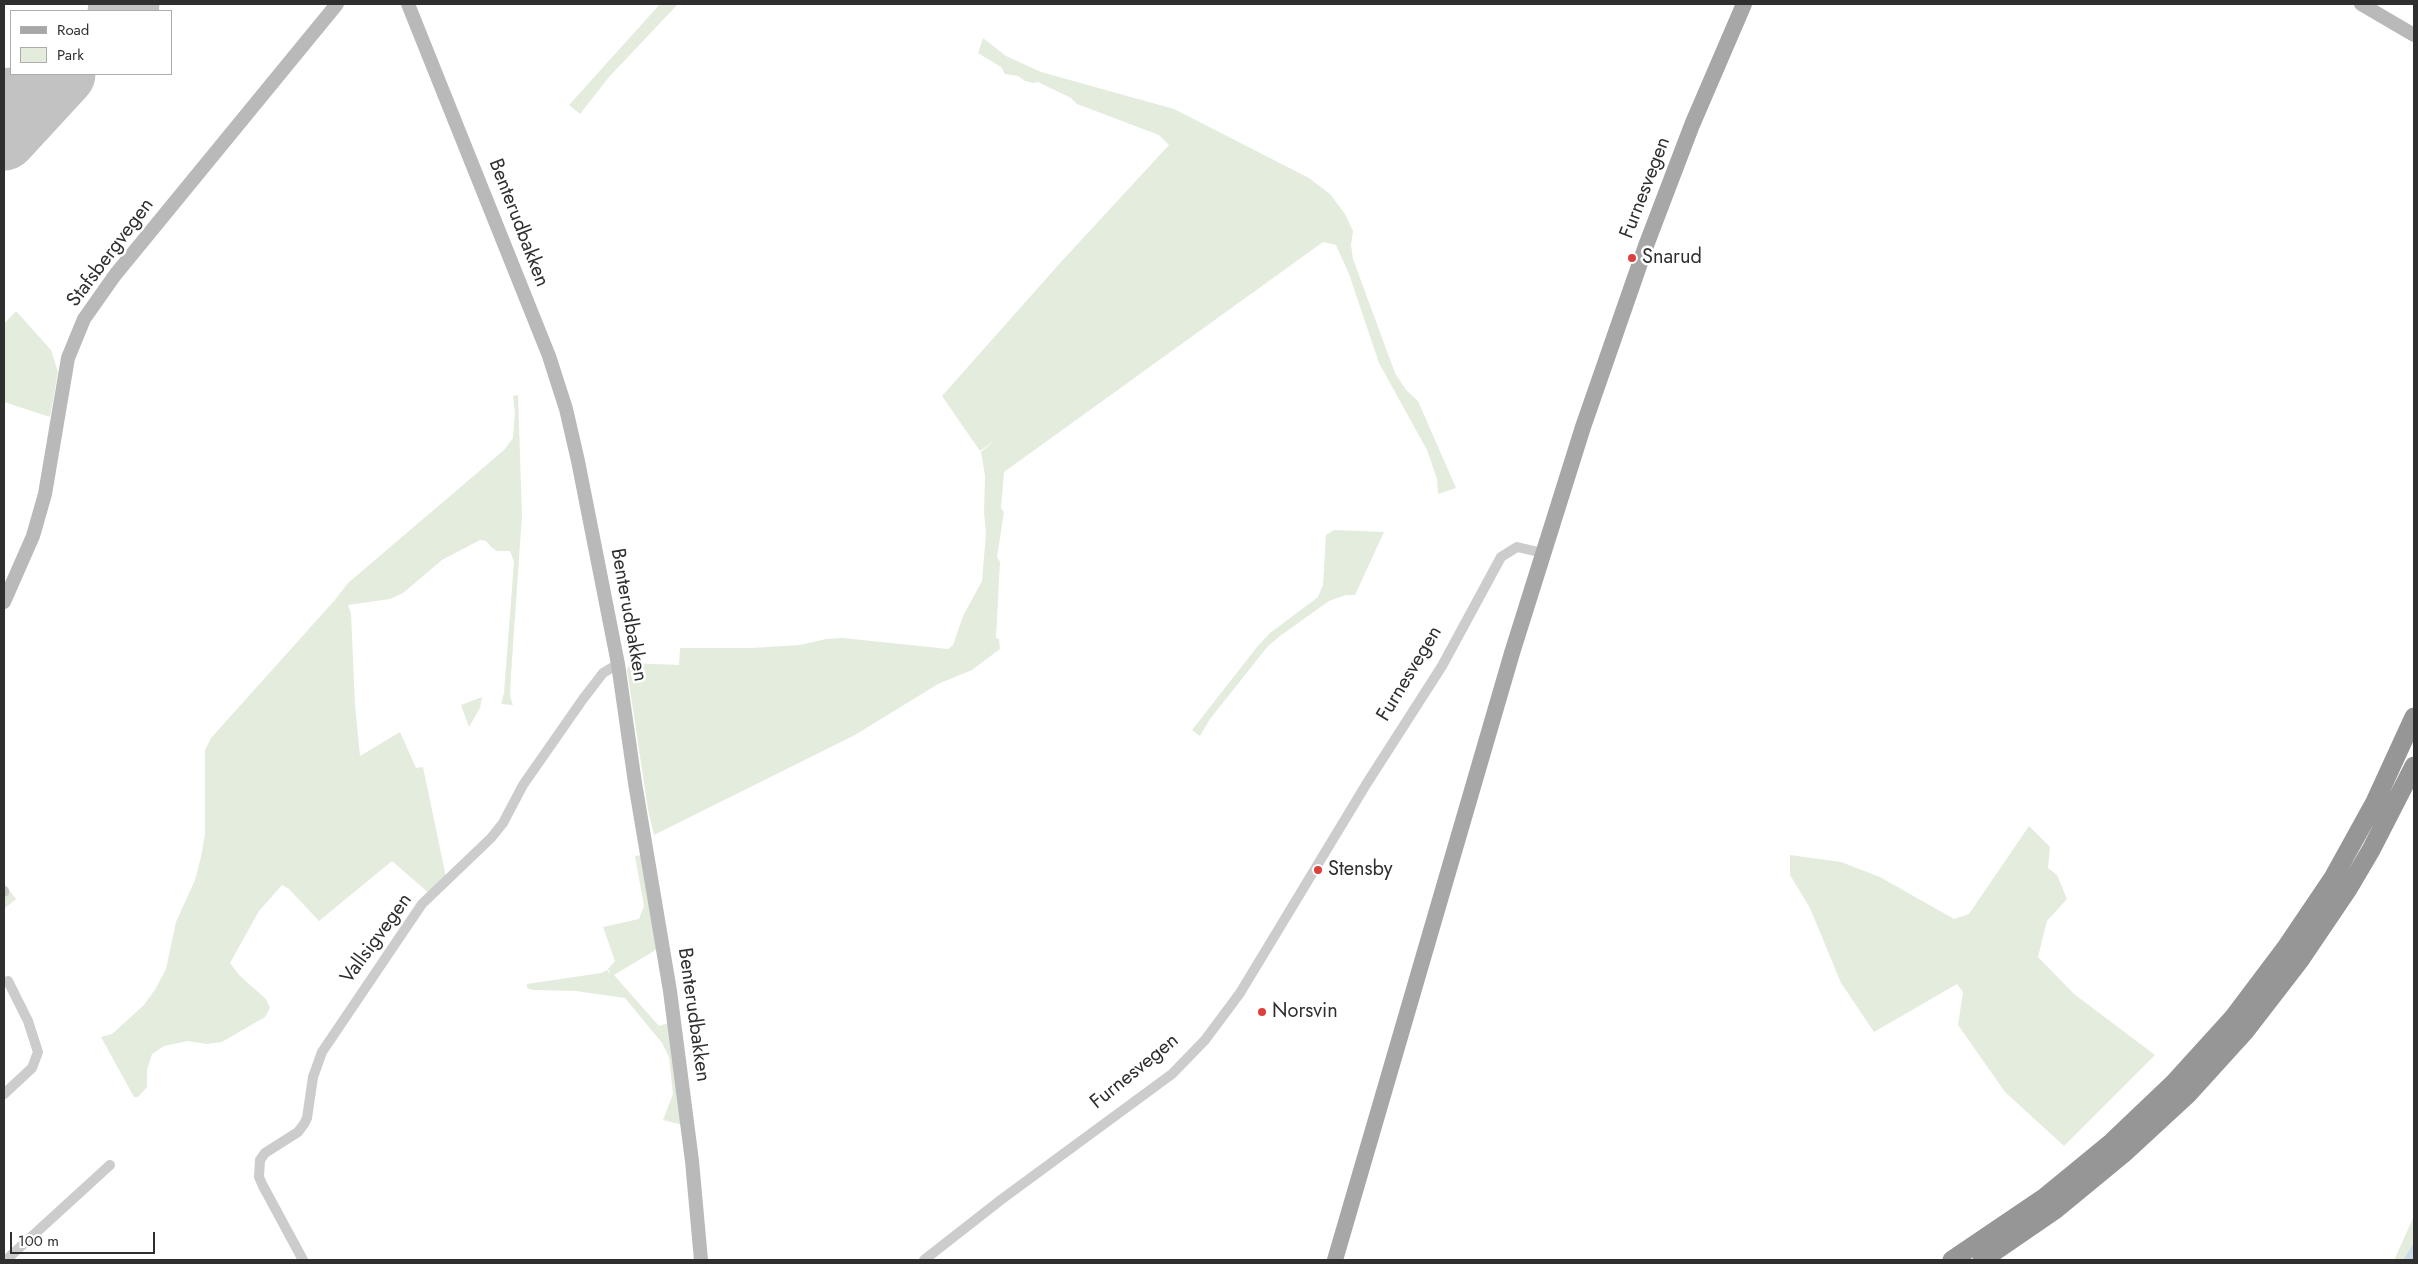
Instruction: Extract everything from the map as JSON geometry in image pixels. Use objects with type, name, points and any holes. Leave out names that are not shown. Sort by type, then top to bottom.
[{"type":"highway","points":[[1952,1260],[2045,1197],[2112,1142],[2174,1082],[2227,1024],[2285,949],[2333,878],[2375,802],[2414,717]]},
{"type":"highway","points":[[1982,1260],[2056,1210],[2123,1154],[2187,1095],[2246,1030],[2300,960],[2339,904],[2371,850],[2414,766]]},
{"type":"main road","name":"Stafsbergvegen","points":[[4,602],[33,536],[45,494],[68,358],[84,319],[115,275],[337,4]]},
{"type":"main road","name":"Benterudbakken","points":[[408,4],[478,173],[557,381],[578,461],[618,664],[679,1057],[701,1260]]},
{"type":"main road","name":"Furnesvegen","points":[[1542,553],[1647,243],[1692,125],[1744,4]]},
{"type":"main road","points":[[2361,4],[2414,35]]},
{"type":"main road","points":[[1335,1260],[1542,553]]},
{"type":"street","name":"Furnesvegen","points":[[924,1260],[1002,1199],[1172,1074],[1206,1040],[1240,993],[1367,782],[1442,666],[1501,557],[1517,547],[1542,553]]},
{"type":"street","name":"Vallsigvegen","points":[[303,1260],[263,1186],[258,1168],[260,1160],[265,1153],[298,1132],[304,1124],[307,1118],[313,1077],[322,1052],[422,904],[491,838],[503,823],[523,785],[583,699],[603,673],[618,664]]},
{"type":"street","points":[[4,1094],[32,1068],[38,1052],[28,1021],[8,981]]},
{"type":"street","points":[[6,1260],[110,1164]]},
{"type":"green space","points":[[660,4],[678,4],[609,77],[580,114],[569,105]]},
{"type":"green space","points":[[983,38],[1006,56],[1041,72],[1174,109],[1309,178],[1330,194],[1345,214],[1353,231],[1351,245],[1353,259],[1395,373],[1406,390],[1418,401],[1456,488],[1438,494],[1437,479],[1427,450],[1379,363],[1349,274],[1336,245],[1323,242],[1004,472],[1001,508],[1004,512],[997,557],[1000,562],[996,638],[999,639],[1000,649],[972,670],[938,684],[855,735],[654,835],[648,810],[627,670],[630,663],[679,665],[680,648],[751,648],[800,645],[826,639],[843,638],[948,649],[953,645],[963,616],[982,581],[986,533],[984,513],[985,476],[981,452],[994,441],[980,451],[942,396],[1061,262],[1169,145],[1159,135],[1077,104],[1071,98],[1038,82],[1033,83],[1025,81],[1018,76],[1005,74],[1001,67],[978,53]]},
{"type":"green space","points":[[46,83],[4,128],[4,85]]},
{"type":"green space","points":[[16,311],[51,350],[58,372],[50,417],[4,402],[4,324]]},
{"type":"green space","points":[[518,395],[522,515],[510,696],[513,705],[501,704],[504,693],[514,562],[510,551],[497,551],[486,541],[480,540],[442,560],[403,593],[390,599],[348,605],[351,613],[355,704],[360,756],[400,732],[416,768],[423,767],[446,877],[430,894],[392,861],[319,921],[289,889],[282,885],[259,911],[230,963],[239,975],[266,999],[270,1008],[265,1017],[222,1042],[207,1044],[188,1041],[164,1046],[152,1054],[147,1070],[147,1087],[138,1097],[134,1097],[101,1037],[112,1034],[144,1005],[166,969],[176,922],[195,880],[201,857],[205,834],[205,750],[211,738],[348,583],[504,450],[513,438],[515,413],[513,396]]},
{"type":"green space","points":[[1334,530],[1384,532],[1355,595],[1346,595],[1329,601],[1268,646],[1210,719],[1200,736],[1192,730],[1257,647],[1270,633],[1318,597],[1323,585],[1326,535]]},
{"type":"green space","points":[[482,697],[480,708],[469,727],[461,705]]},
{"type":"green space","points":[[2029,826],[2050,847],[2048,868],[2057,875],[2067,899],[2047,921],[2038,957],[2074,994],[2155,1055],[2064,1146],[2005,1092],[1958,1025],[1963,992],[1957,984],[1874,1032],[1841,983],[1810,908],[1790,875],[1790,855],[1841,862],[1880,877],[1954,919],[1969,914]]},
{"type":"green space","points":[[642,855],[659,948],[614,975],[659,1026],[671,1022],[683,1125],[663,1120],[673,1094],[669,1057],[662,1043],[625,998],[576,991],[533,990],[527,988],[527,984],[601,973],[607,970],[611,975],[608,969],[615,961],[603,927],[639,919],[644,906],[635,856]]},
{"type":"green space","points":[[4,883],[16,899],[4,909]]},
{"type":"green space","points":[[2414,1216],[2414,1260],[2394,1260],[2396,1256]]},
{"type":"water","points":[[2414,1243],[2414,1260],[2403,1260]]},
{"type":"taxiway","points":[[4,81],[60,78]]},
{"type":"runway","points":[[121,10],[127,4]]},
{"type":"runway","points":[[4,138],[62,75]]},
{"type":"place","name":"Snarud","points":[[1632,258]]},
{"type":"place","name":"Stensby","points":[[1318,870]]},
{"type":"place","name":"Norsvin","points":[[1262,1012]]}]
